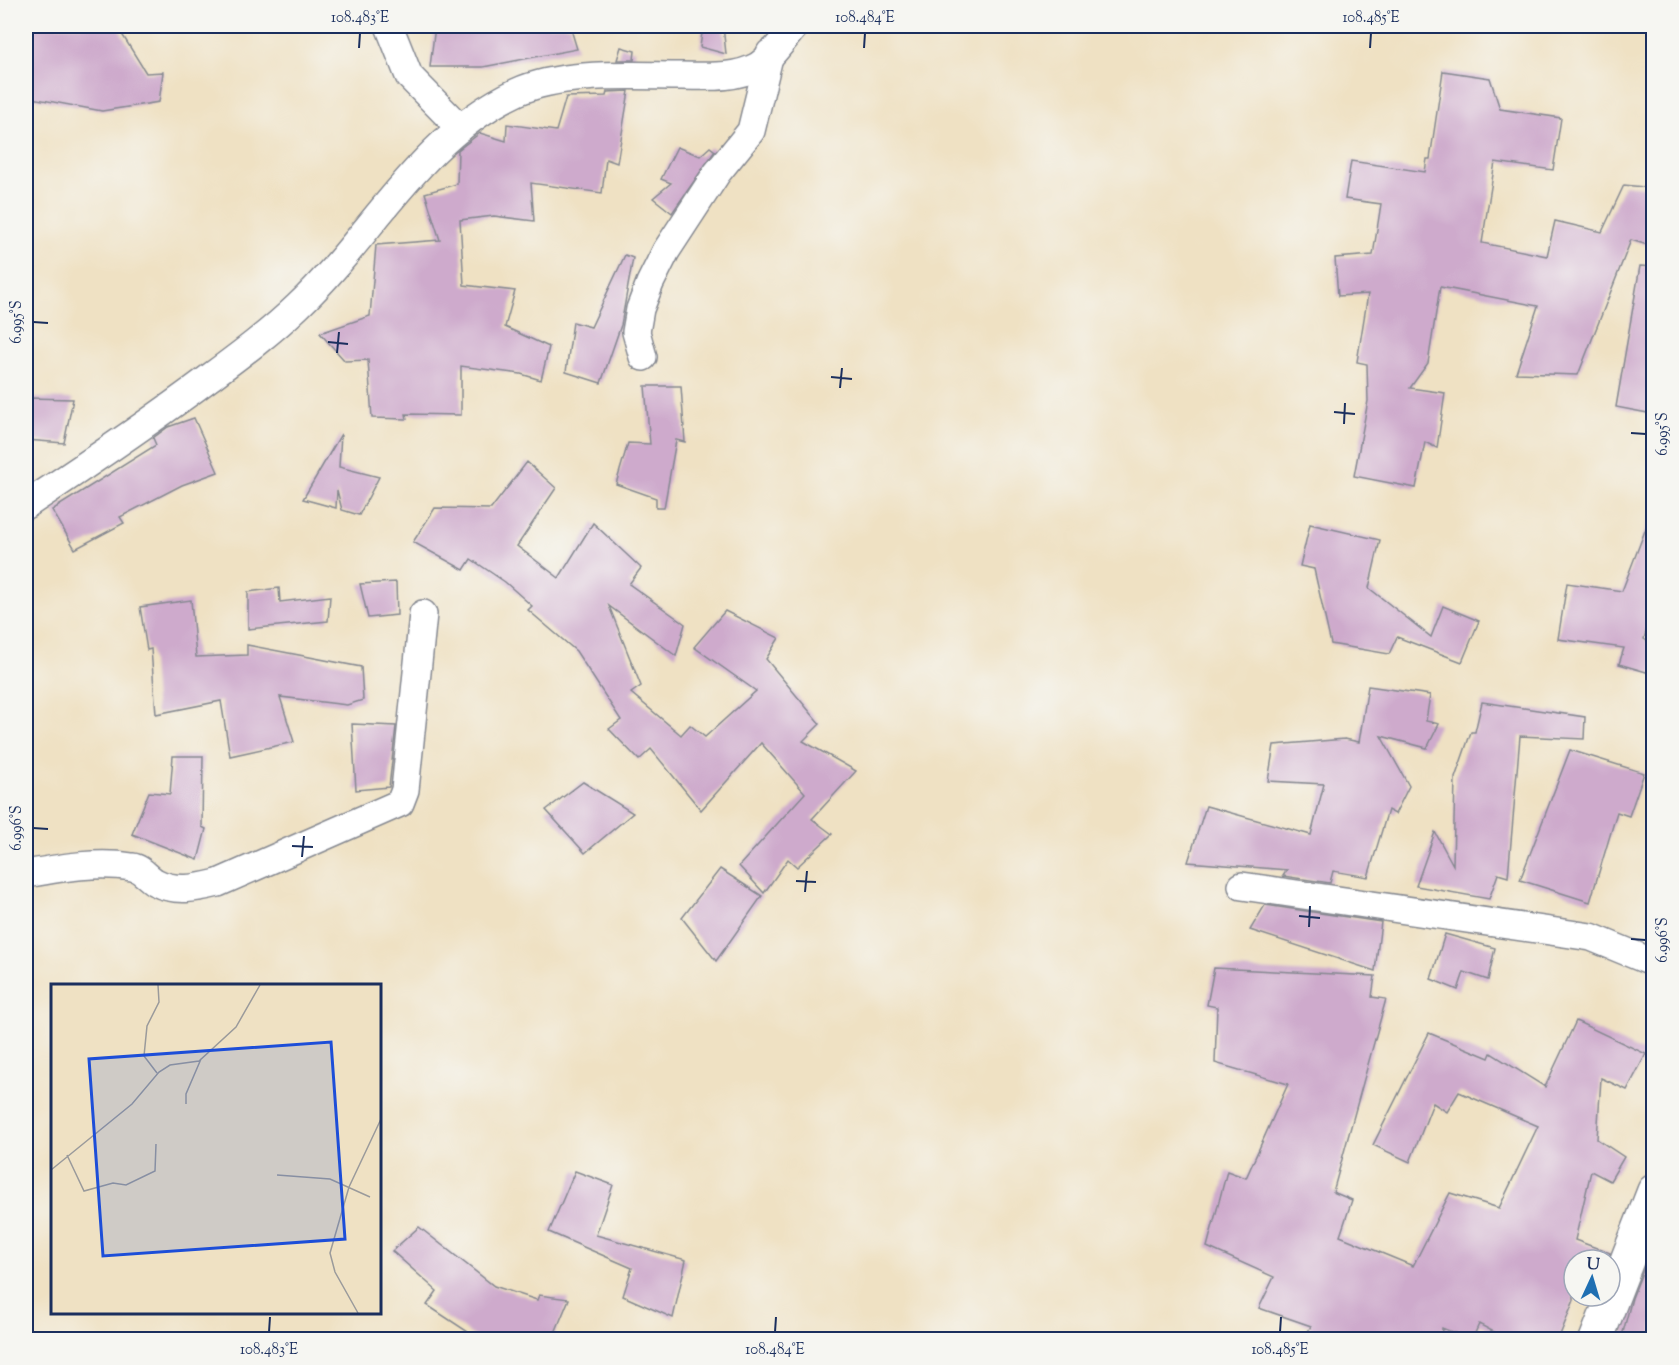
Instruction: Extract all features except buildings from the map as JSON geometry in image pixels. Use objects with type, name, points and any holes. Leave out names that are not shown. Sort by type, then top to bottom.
[{"type":"street","points":[[388,26],[409,76],[460,128]]},
{"type":"street","points":[[26,505],[135,433],[274,329],[339,265],[400,185],[460,128],[517,92],[552,81],[623,76],[722,76],[758,66],[795,26]]},
{"type":"street","points":[[643,357],[636,332],[640,309],[650,283],[666,251],[711,183],[751,131],[770,53]]},
{"type":"street","points":[[26,874],[104,864],[135,867],[156,882],[178,889],[196,889],[218,883],[400,803],[405,790],[423,614]]},
{"type":"street","points":[[1242,886],[1591,937],[1653,963]]},
{"type":"street","points":[[1596,1340],[1653,1191]]}]
